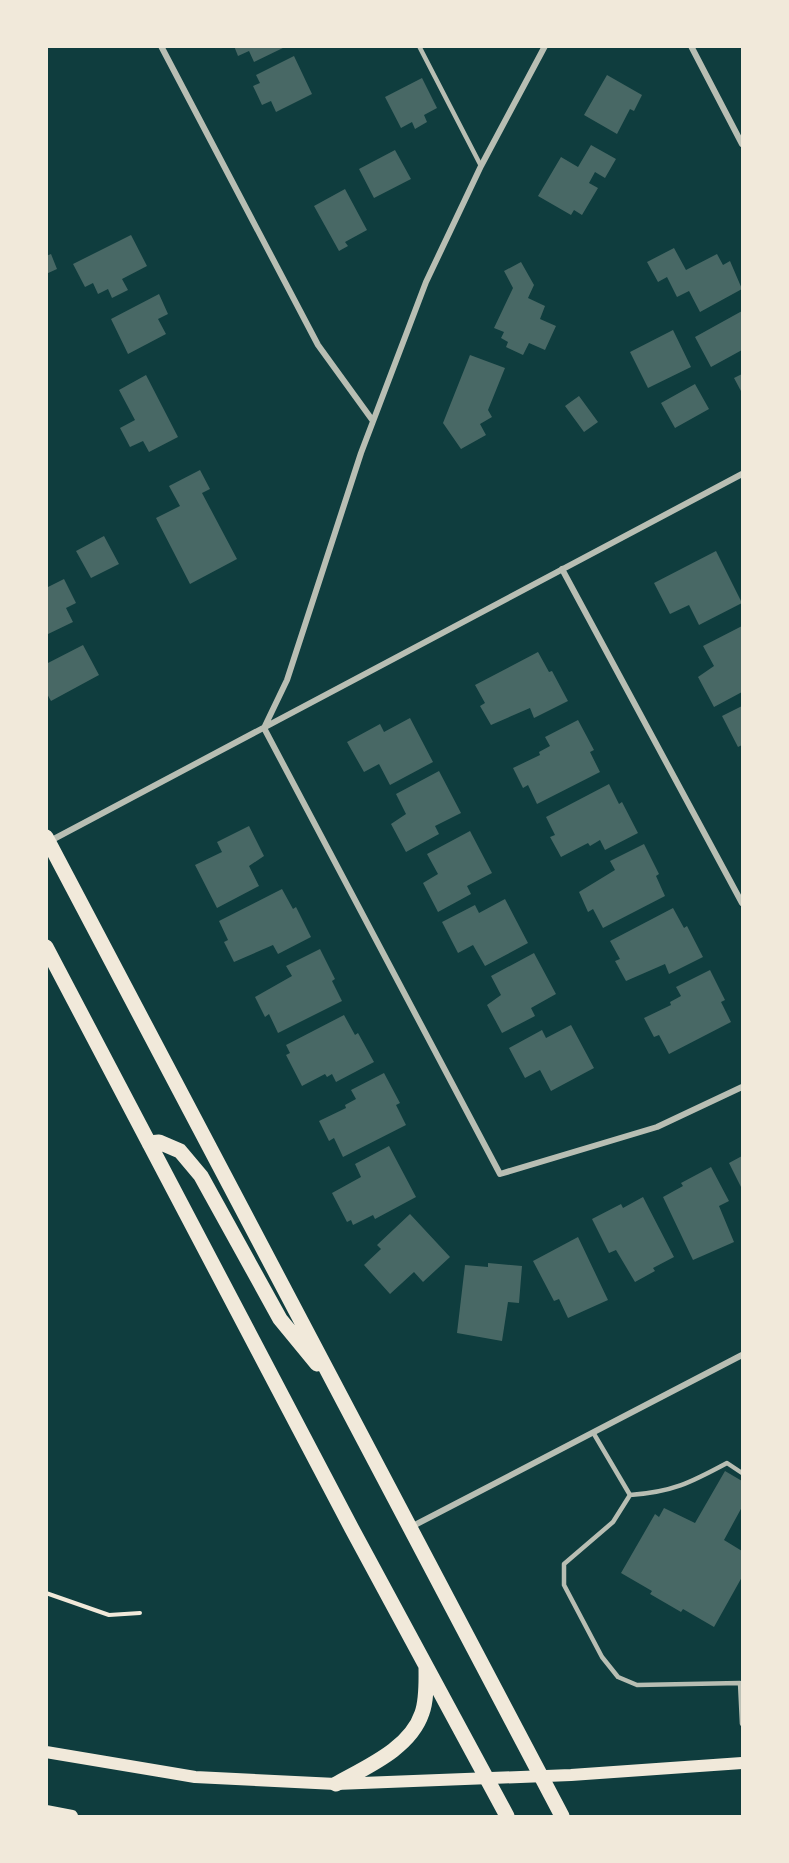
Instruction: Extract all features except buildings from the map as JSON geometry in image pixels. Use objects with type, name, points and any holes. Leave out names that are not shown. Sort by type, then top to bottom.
[{"type":"main road","points":[[47,841],[562,1816]]},
{"type":"main road","points":[[46,947],[507,1816]]},
{"type":"main road","points":[[149,1143],[159,1142],[180,1151],[201,1176],[280,1319],[336,1387]]},
{"type":"main road","points":[[336,1784],[381,1759],[415,1728],[425,1698],[426,1666]]},
{"type":"main road","points":[[46,1752],[195,1777],[336,1784],[541,1777],[742,1763]]},
{"type":"main road","points":[[46,1811],[72,1816]]},
{"type":"street","points":[[161,46],[318,345],[373,421]]},
{"type":"street","points":[[264,728],[287,680],[373,421],[426,282],[481,166],[545,46]]},
{"type":"street","points":[[691,46],[742,144]]},
{"type":"street","points":[[47,841],[742,474]]},
{"type":"street","points":[[562,569],[742,903]]},
{"type":"street","points":[[264,728],[500,1174],[657,1127],[742,1087]]},
{"type":"street","points":[[411,1528],[742,1355]]},
{"type":"lane","points":[[419,46],[481,166]]},
{"type":"lane","points":[[594,1434],[630,1495]]},
{"type":"lane","points":[[630,1495],[662,1493],[689,1484],[727,1463],[742,1473]]},
{"type":"lane","points":[[630,1495],[613,1522],[564,1564],[564,1585],[602,1657],[618,1677],[637,1685],[741,1682],[742,1724]]},
{"type":"path","points":[[46,1593],[109,1615],[140,1613]]}]
